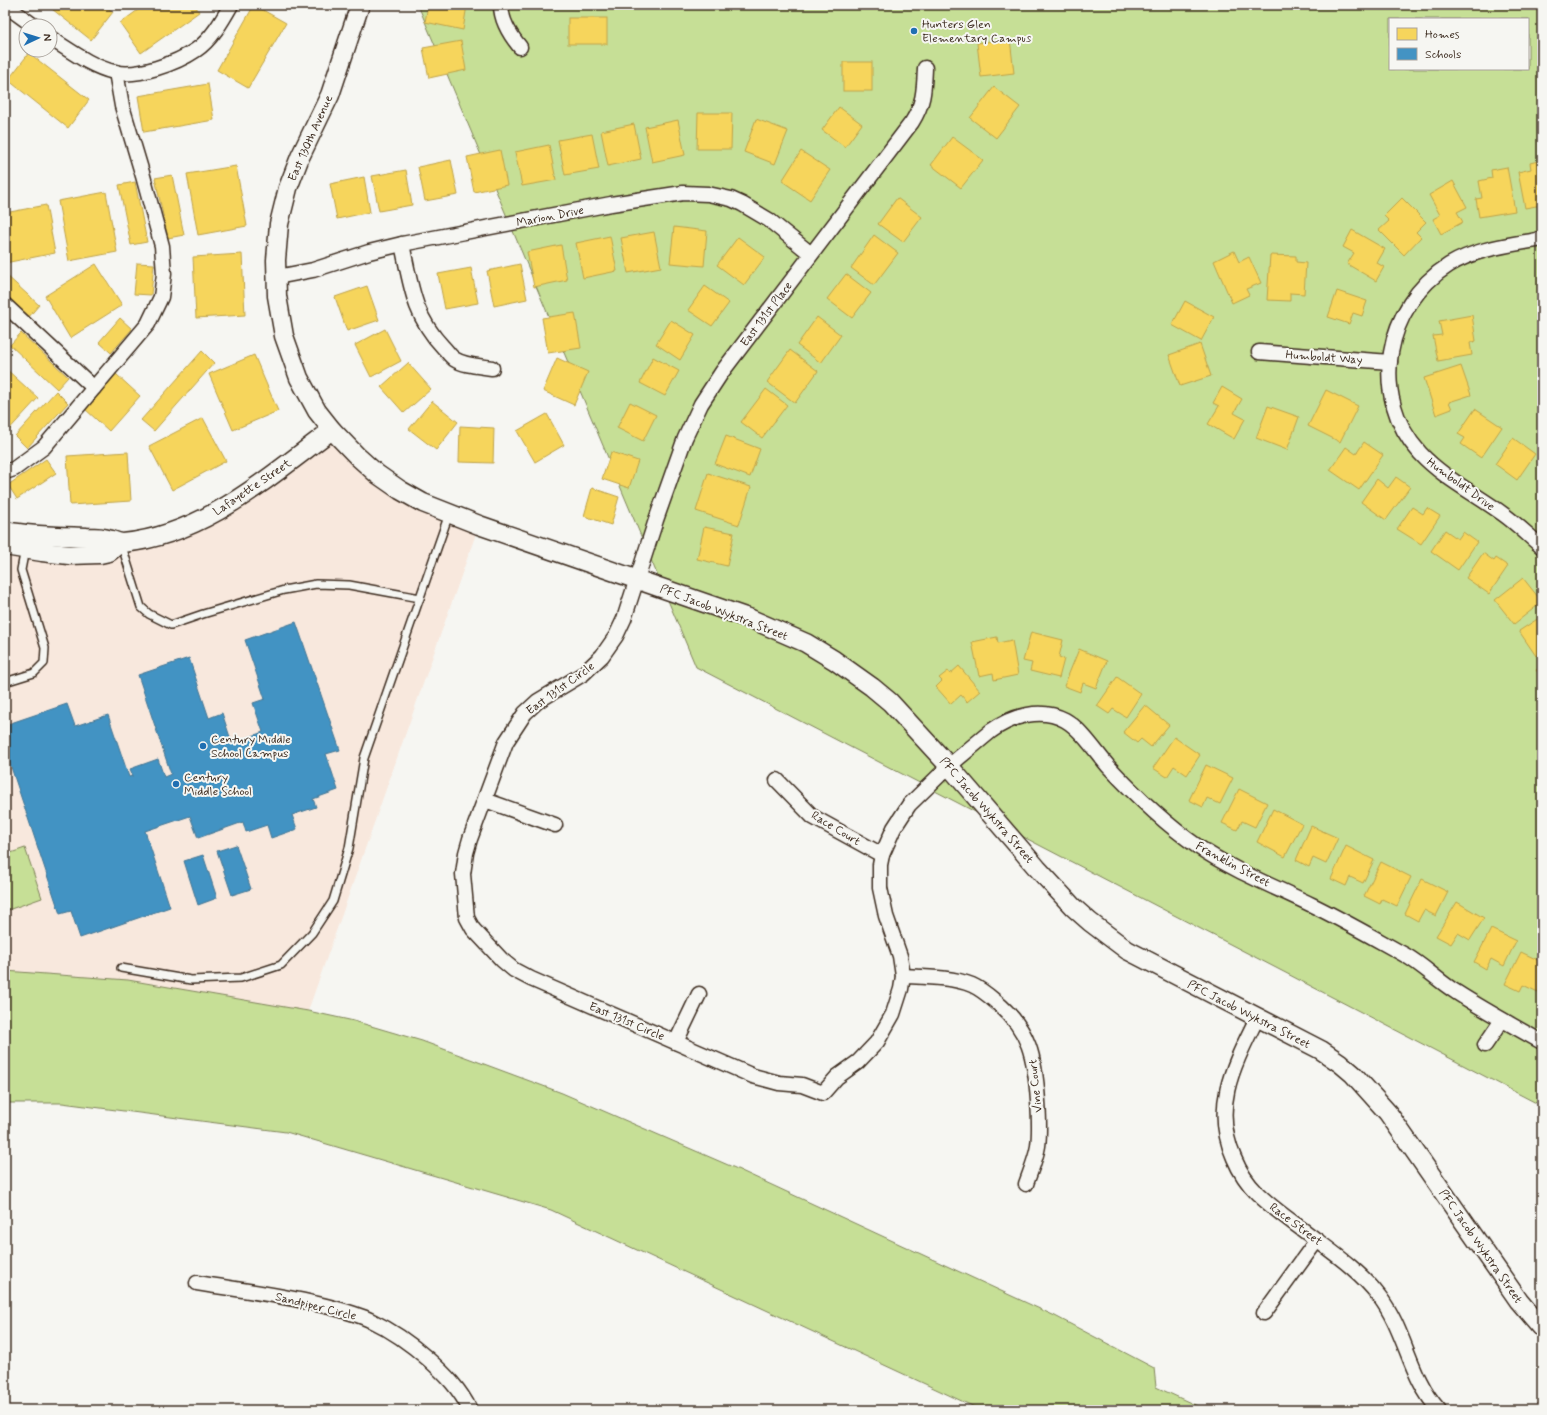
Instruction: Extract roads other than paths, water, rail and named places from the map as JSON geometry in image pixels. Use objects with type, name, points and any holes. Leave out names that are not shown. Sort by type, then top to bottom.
[{"type":"street","points":[[5,5],[23,18]]},
{"type":"street","points":[[58,43],[88,63],[116,72],[144,72],[172,62],[196,50],[219,27],[231,5]]},
{"type":"street","name":"East 130th Avenue","points":[[332,430],[317,411],[299,378],[291,358],[280,318],[277,296],[276,260],[279,224],[288,188],[300,157],[330,95],[360,5]]},
{"type":"street","points":[[501,5],[506,28],[511,37],[520,47]]},
{"type":"street","name":"East 131st Place","points":[[637,579],[682,446],[701,404],[722,372],[918,112],[922,102],[924,90],[925,68]]},
{"type":"street","points":[[5,472],[14,469],[44,448],[148,324],[161,298],[164,274],[162,246],[122,106],[116,72]]},
{"type":"street","name":"Marion Drive","points":[[277,277],[313,270],[369,252],[402,244],[611,204],[683,193],[708,194],[731,199],[742,204],[769,220],[811,254]]},
{"type":"street","name":"Humboldt Drive","points":[[1542,239],[1475,253],[1450,264],[1427,283],[1411,301],[1398,324],[1390,362],[1390,389],[1392,402],[1400,425],[1406,436],[1430,464],[1503,514],[1542,547]]},
{"type":"street","points":[[402,244],[416,308],[436,340],[454,359],[467,364],[492,368]]},
{"type":"street","points":[[5,305],[94,388]]},
{"type":"street","name":"Humboldt Way","points":[[1259,352],[1390,362]]},
{"type":"street","name":"PFC Jacob Wykstra Street","points":[[332,430],[367,465],[400,490],[423,503],[449,514],[592,565],[637,579],[751,619],[806,643],[834,660],[872,687],[890,702],[949,766],[1037,868],[1073,907],[1090,922],[1127,950],[1321,1050],[1334,1058],[1353,1074],[1369,1090],[1392,1119],[1518,1301],[1542,1328]]},
{"type":"street","name":"Lafayette Street","points":[[5,531],[27,535],[107,538],[120,543],[147,539],[166,534],[208,516],[234,502],[332,430]]},
{"type":"street","name":"Lafayette Street","points":[[5,546],[69,555],[100,554],[109,552],[120,543]]},
{"type":"street","name":"East 131st Circle","points":[[637,579],[616,636],[602,656],[583,674],[538,701],[524,713],[512,731],[506,742],[466,853],[463,874],[467,918],[472,928],[502,960],[514,970],[530,979],[753,1076],[779,1083],[802,1085],[823,1093],[837,1077],[858,1062],[877,1042],[894,1014],[903,976],[900,956],[886,916],[880,888],[880,865],[882,855],[894,828],[909,805],[949,766]]},
{"type":"street","name":"Franklin Street","points":[[949,766],[991,731],[1002,723],[1013,718],[1029,714],[1054,716],[1066,721],[1080,733],[1128,787],[1149,808],[1196,846],[1222,861],[1314,906],[1411,958],[1455,992],[1542,1042]]},
{"type":"street","name":"Race Court","points":[[777,780],[813,817],[882,855]]},
{"type":"street","points":[[485,800],[555,825]]},
{"type":"street","name":"Vine Court","points":[[903,976],[931,977],[972,985],[984,992],[1005,1009],[1018,1023],[1028,1044],[1036,1072],[1040,1133],[1038,1148],[1026,1184]]},
{"type":"street","points":[[676,1042],[699,994]]},
{"type":"street","name":"Race Street","points":[[1257,1018],[1238,1055],[1225,1093],[1224,1121],[1230,1148],[1238,1167],[1257,1193],[1363,1278],[1379,1296],[1392,1316],[1423,1390],[1439,1410]]},
{"type":"street","points":[[1485,1045],[1502,1020]]},
{"type":"street","points":[[1264,1313],[1317,1240]]},
{"type":"street","name":"Sandpiper Circle","points":[[197,1283],[299,1299],[352,1313],[372,1321],[412,1346],[443,1372],[465,1398],[470,1410]]},
{"type":"lane","points":[[121,968],[191,980],[241,978],[281,965],[312,934],[333,901],[349,848],[364,758],[449,514]]},
{"type":"lane","points":[[120,543],[141,607],[149,614],[171,625],[284,590],[316,584],[349,586],[420,598]]},
{"type":"lane","points":[[5,682],[34,673],[44,663],[45,648],[21,570],[25,549]]},
{"type":"place","name":"Hunters Glen Elementary Campus","points":[[914,31]]},
{"type":"place","name":"Century Middle School Campus","points":[[203,746]]},
{"type":"place","name":"Century Middle School","points":[[176,784]]}]
